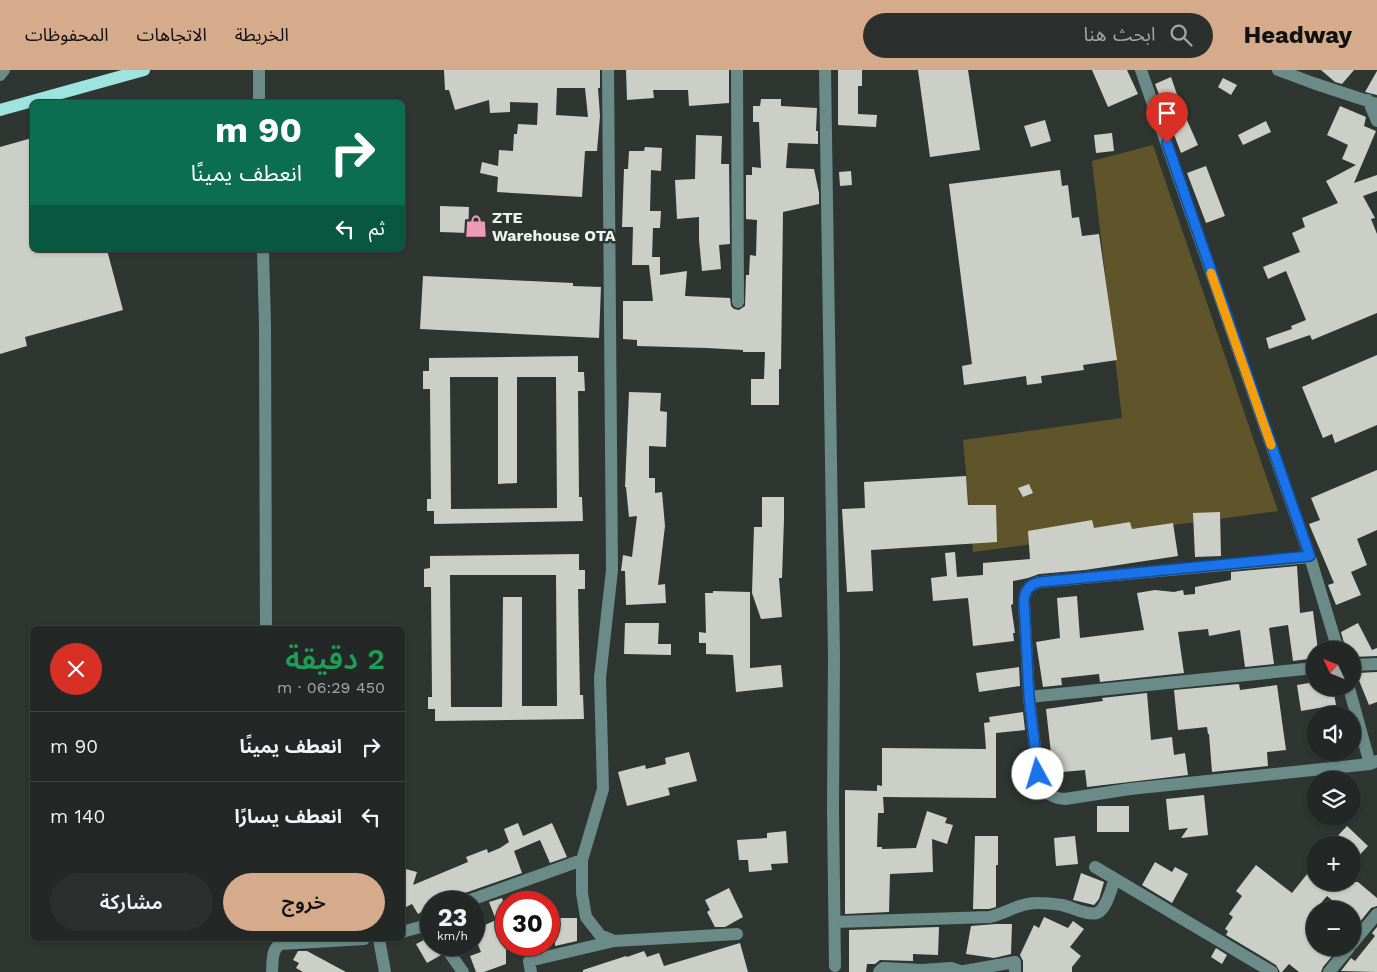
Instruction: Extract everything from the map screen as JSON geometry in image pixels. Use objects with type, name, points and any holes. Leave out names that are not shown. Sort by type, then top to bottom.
[{"type":"main road","points":[[36,100],[144,70]]},
{"type":"main road","points":[[0,110],[30,102]]},
{"type":"street","points":[[0,75],[4,70]]},
{"type":"street","points":[[259,70],[259,100]]},
{"type":"street","points":[[608,70],[612,570],[600,678],[603,789],[582,860],[582,893],[586,917],[600,935],[614,941]]},
{"type":"street","points":[[737,70],[738,302]]},
{"type":"street","points":[[825,70],[834,657],[835,966]]},
{"type":"street","points":[[1141,70],[1310,556],[1335,641]]},
{"type":"street","points":[[1278,70],[1372,102],[1377,121]]},
{"type":"street","points":[[263,252],[266,626]]},
{"type":"street","points":[[1310,556],[1035,583],[1027,589],[1024,598],[1029,696],[1039,781],[1046,793],[1058,798],[1374,762],[1351,696]]},
{"type":"street","points":[[1361,665],[1377,664]]},
{"type":"street","points":[[1029,696],[1306,669]]},
{"type":"street","points":[[485,895],[582,860]]},
{"type":"street","points":[[1095,867],[1272,972]]},
{"type":"street","points":[[835,922],[990,917],[1036,902],[1064,905],[1097,913],[1104,906],[1115,879]]},
{"type":"street","points":[[1361,933],[1377,914]]},
{"type":"street","points":[[405,931],[420,927]]},
{"type":"street","points":[[532,972],[529,961],[614,941],[737,934]]},
{"type":"street","points":[[272,972],[275,943],[330,941]]},
{"type":"street","points":[[379,941],[385,972]]},
{"type":"street","points":[[452,956],[463,972]]},
{"type":"street","points":[[1329,972],[1342,956]]},
{"type":"street","points":[[879,972],[883,968],[922,971],[951,968],[960,972],[1015,962],[1015,972]]},
{"type":"shaded area","points":[[1153,145],[1278,511],[973,552],[963,440],[1122,418],[1092,161]]},
{"type":"building","points":[[444,70],[600,70],[600,88],[598,88],[600,116],[597,151],[585,151],[582,197],[497,192],[498,177],[480,173],[482,162],[498,166],[499,150],[513,151],[514,134],[517,134],[518,124],[537,125],[538,103],[510,102],[510,112],[490,113],[489,100],[455,110],[449,90],[445,90]],"holes":[[[557,88],[585,88],[588,117],[556,115]]]},
{"type":"building","points":[[626,70],[729,70],[729,103],[689,106],[688,90],[653,90],[654,98],[627,100]]},
{"type":"building","points":[[838,70],[862,70],[862,86],[858,86],[858,114],[877,115],[876,127],[838,125]]},
{"type":"building","points":[[918,70],[968,70],[980,150],[930,157]]},
{"type":"building","points":[[1092,70],[1127,70],[1138,94],[1108,107]]},
{"type":"building","points":[[1321,70],[1354,70],[1342,84],[1335,82]]},
{"type":"building","points":[[1377,71],[1377,95],[1365,92]]},
{"type":"building","points":[[1171,77],[1182,109],[1198,145],[1181,153],[1155,84]]},
{"type":"building","points":[[1223,78],[1237,85],[1231,95],[1218,87]]},
{"type":"building","points":[[761,99],[781,99],[781,106],[817,108],[816,131],[818,131],[818,144],[788,143],[786,168],[814,169],[819,193],[819,204],[783,212],[779,405],[751,405],[751,379],[764,379],[765,352],[637,346],[637,340],[623,339],[623,301],[653,301],[649,265],[632,265],[633,227],[622,227],[624,169],[628,169],[629,151],[644,151],[645,147],[662,148],[661,171],[651,170],[650,211],[661,211],[660,228],[653,228],[652,257],[660,257],[660,275],[687,271],[685,296],[730,298],[731,306],[734,309],[739,310],[745,306],[746,275],[749,275],[750,255],[756,256],[757,220],[746,219],[746,175],[752,175],[752,167],[761,168],[759,122],[753,122],[753,106],[760,106]]},
{"type":"building","points":[[1340,106],[1366,117],[1364,126],[1376,131],[1354,183],[1377,175],[1377,191],[1363,196],[1375,218],[1371,219],[1377,234],[1377,313],[1312,340],[1310,335],[1269,349],[1266,338],[1292,329],[1291,326],[1306,320],[1286,271],[1268,279],[1263,267],[1300,252],[1292,233],[1305,227],[1302,218],[1338,203],[1326,181],[1356,165],[1342,159],[1348,145],[1327,135]]},
{"type":"building","points":[[1045,120],[1051,141],[1031,147],[1024,126]]},
{"type":"building","points":[[1266,121],[1271,132],[1243,145],[1238,135]]},
{"type":"building","points":[[1112,133],[1114,151],[1096,153],[1094,135]]},
{"type":"building","points":[[696,135],[722,136],[721,164],[729,164],[730,244],[719,245],[721,269],[702,271],[699,217],[677,219],[675,180],[695,179]]},
{"type":"building","points":[[30,139],[30,252],[108,252],[123,310],[25,337],[27,346],[0,354],[0,147]]},
{"type":"building","points":[[1206,166],[1225,216],[1206,223],[1187,173]]},
{"type":"building","points":[[1060,170],[1062,186],[1068,185],[1072,218],[1079,217],[1082,236],[1099,234],[1117,360],[1083,365],[1084,370],[1041,376],[1042,383],[1027,385],[1026,376],[964,385],[962,366],[972,364],[949,184]]},
{"type":"building","points":[[851,171],[852,185],[840,186],[839,172]]},
{"type":"building","points":[[440,206],[469,207],[468,233],[440,232]]},
{"type":"building","points":[[423,276],[573,283],[573,286],[601,287],[599,338],[420,329]]},
{"type":"building","points":[[1377,355],[1377,425],[1335,443],[1332,434],[1323,438],[1302,387]]},
{"type":"building","points":[[578,356],[578,372],[584,372],[585,391],[578,391],[579,497],[582,497],[583,521],[434,524],[434,511],[427,511],[427,499],[431,499],[430,389],[423,389],[423,371],[429,371],[429,358]],"holes":[[[450,377],[498,377],[498,484],[517,483],[517,377],[556,377],[557,508],[451,509]]]},
{"type":"building","points":[[629,392],[661,393],[660,411],[667,412],[666,447],[649,446],[649,478],[655,478],[655,493],[662,492],[665,526],[658,585],[665,584],[666,603],[626,605],[625,571],[621,571],[623,555],[632,557],[637,516],[629,517],[625,487]]},
{"type":"building","points":[[1377,470],[1377,530],[1357,539],[1367,565],[1351,572],[1361,595],[1336,605],[1328,585],[1334,583],[1309,524],[1320,520],[1311,498]]},
{"type":"building","points":[[966,476],[968,505],[996,505],[997,542],[871,550],[873,591],[847,592],[842,509],[865,508],[864,482]]},
{"type":"building","points":[[1029,484],[1033,493],[1023,497],[1018,488]]},
{"type":"building","points":[[762,497],[784,497],[784,519],[782,578],[779,578],[782,617],[761,619],[752,593],[754,527],[762,527]]},
{"type":"building","points":[[1220,512],[1221,556],[1195,557],[1193,513]]},
{"type":"building","points":[[1092,520],[1094,528],[1130,522],[1132,529],[1173,523],[1178,556],[1085,570],[1039,574],[1013,581],[1013,604],[1011,605],[1015,633],[1013,633],[1014,641],[973,646],[968,598],[933,601],[931,578],[947,576],[945,553],[955,552],[957,577],[983,575],[983,563],[1030,559],[1028,531]]},
{"type":"building","points":[[579,554],[579,570],[585,570],[585,589],[578,589],[580,695],[583,695],[584,719],[435,721],[435,709],[428,709],[428,697],[432,697],[431,587],[424,587],[424,569],[430,568],[430,556]],"holes":[[[450,575],[556,575],[557,706],[522,706],[522,597],[503,597],[502,707],[451,707]]]},
{"type":"building","points":[[1297,566],[1300,613],[1313,611],[1317,641],[1306,641],[1306,659],[1293,661],[1288,625],[1269,628],[1274,664],[1245,667],[1240,630],[1209,636],[1208,629],[1178,632],[1184,673],[1100,682],[1099,674],[1061,678],[1062,685],[1043,687],[1036,642],[1060,638],[1057,598],[1077,596],[1080,638],[1144,630],[1137,593],[1155,590],[1174,592],[1183,590],[1184,595],[1195,594],[1195,587],[1231,580],[1231,572]]},
{"type":"building","points":[[713,591],[750,592],[750,668],[781,665],[783,687],[736,692],[733,655],[706,654],[706,643],[699,643],[699,632],[706,633],[705,593],[713,593]]},
{"type":"building","points":[[625,623],[659,623],[658,644],[671,644],[671,655],[624,654]]},
{"type":"building","points":[[1358,623],[1372,650],[1377,648],[1377,656],[1361,657],[1361,641],[1344,641],[1341,632]]},
{"type":"building","points":[[1019,667],[1020,686],[979,692],[976,673]]},
{"type":"building","points":[[1377,672],[1377,702],[1369,705],[1361,685],[1361,673]]},
{"type":"building","points":[[1239,684],[1240,690],[1277,685],[1286,750],[1267,752],[1268,766],[1212,772],[1207,727],[1178,730],[1174,690]]},
{"type":"building","points":[[1306,684],[1306,696],[1334,696],[1336,705],[1306,706],[1306,710],[1301,711],[1297,685]]},
{"type":"building","points":[[1147,693],[1151,740],[1172,737],[1174,755],[1185,753],[1188,775],[1087,787],[1085,770],[1051,773],[1049,753],[1051,753],[1046,709],[1103,701],[1102,698]]},
{"type":"building","points":[[1023,712],[1025,730],[996,733],[996,798],[883,797],[884,813],[878,813],[877,847],[882,847],[882,849],[916,848],[927,811],[947,818],[945,823],[953,825],[947,844],[932,839],[933,872],[890,874],[889,912],[845,914],[845,790],[877,791],[877,785],[882,786],[882,748],[986,749],[984,723],[990,722],[989,717]]},
{"type":"building","points":[[689,752],[697,781],[668,788],[670,795],[627,806],[618,772],[645,765],[646,769],[666,764],[665,758]]},
{"type":"building","points":[[1204,795],[1208,835],[1181,838],[1188,828],[1169,830],[1166,799]]},
{"type":"building","points":[[1097,806],[1129,806],[1129,832],[1097,832]]},
{"type":"building","points":[[518,823],[523,836],[552,823],[567,857],[550,863],[540,840],[514,851],[522,873],[471,891],[420,891],[420,913],[418,914],[412,904],[406,907],[405,910],[405,869],[417,872],[413,885],[468,862],[466,857],[487,849],[488,853],[509,842],[504,829]]},
{"type":"building","points":[[1347,826],[1358,836],[1338,836]]},
{"type":"building","points":[[786,831],[788,863],[771,864],[772,870],[749,872],[748,860],[739,860],[737,840],[767,838],[767,833]]},
{"type":"building","points":[[975,836],[998,836],[996,907],[989,909],[973,909]]},
{"type":"building","points":[[1075,836],[1078,864],[1056,866],[1054,838]]},
{"type":"building","points":[[1361,839],[1368,846],[1361,853]]},
{"type":"building","points":[[1155,862],[1172,872],[1175,867],[1188,874],[1172,903],[1142,885]]},
{"type":"building","points":[[1256,865],[1292,893],[1306,875],[1306,891],[1361,891],[1361,885],[1377,898],[1377,906],[1371,908],[1361,920],[1361,901],[1333,901],[1327,896],[1323,901],[1306,901],[1306,956],[1332,956],[1321,972],[1299,972],[1289,964],[1280,972],[1276,965],[1226,935],[1228,931],[1225,929],[1233,917],[1229,914],[1242,896],[1236,891]]},
{"type":"building","points":[[1081,873],[1104,882],[1099,899],[1094,905],[1073,900]]},
{"type":"building","points":[[729,888],[743,917],[725,927],[715,927],[707,912],[710,910],[705,900]]},
{"type":"building","points":[[495,900],[495,917],[489,902]]},
{"type":"building","points":[[1044,917],[1068,928],[1073,921],[1084,929],[1070,947],[1081,956],[1072,967],[1072,972],[1023,972],[1023,961],[1020,955],[1034,925],[1039,928]]},
{"type":"building","points":[[560,918],[577,918],[577,941],[560,945]]},
{"type":"building","points":[[495,920],[495,956],[506,956],[506,964],[484,972],[476,972],[470,956],[485,956],[485,925]]},
{"type":"building","points":[[1012,924],[1011,954],[994,958],[966,954],[971,926]]},
{"type":"building","points":[[939,927],[938,955],[913,954],[913,961],[880,960],[875,964],[867,964],[866,972],[849,972],[849,930]]},
{"type":"building","points":[[1377,927],[1377,972],[1341,971],[1351,958],[1355,961],[1361,956],[1375,936],[1372,933]]},
{"type":"building","points":[[420,942],[420,951],[416,944]]},
{"type":"building","points":[[740,943],[748,972],[583,972],[583,970],[644,951],[647,957],[659,953],[664,966]]},
{"type":"building","points":[[1216,948],[1227,955],[1222,964],[1211,957]]},
{"type":"building","points":[[298,951],[307,951],[346,972],[303,972],[296,968],[299,963],[293,960]]},
{"type":"building","points":[[423,956],[439,956],[427,963]]},
{"type":"slow traffic","points":[[1211,273],[1271,445]]},
{"type":"place","name":"ZTE Warehouse OTA","points":[[476,226]]},
{"type":"route","points":[[1038,774],[1029,696],[1024,602],[1025,593],[1031,585],[1040,582],[1310,556],[1167,143]]}]
